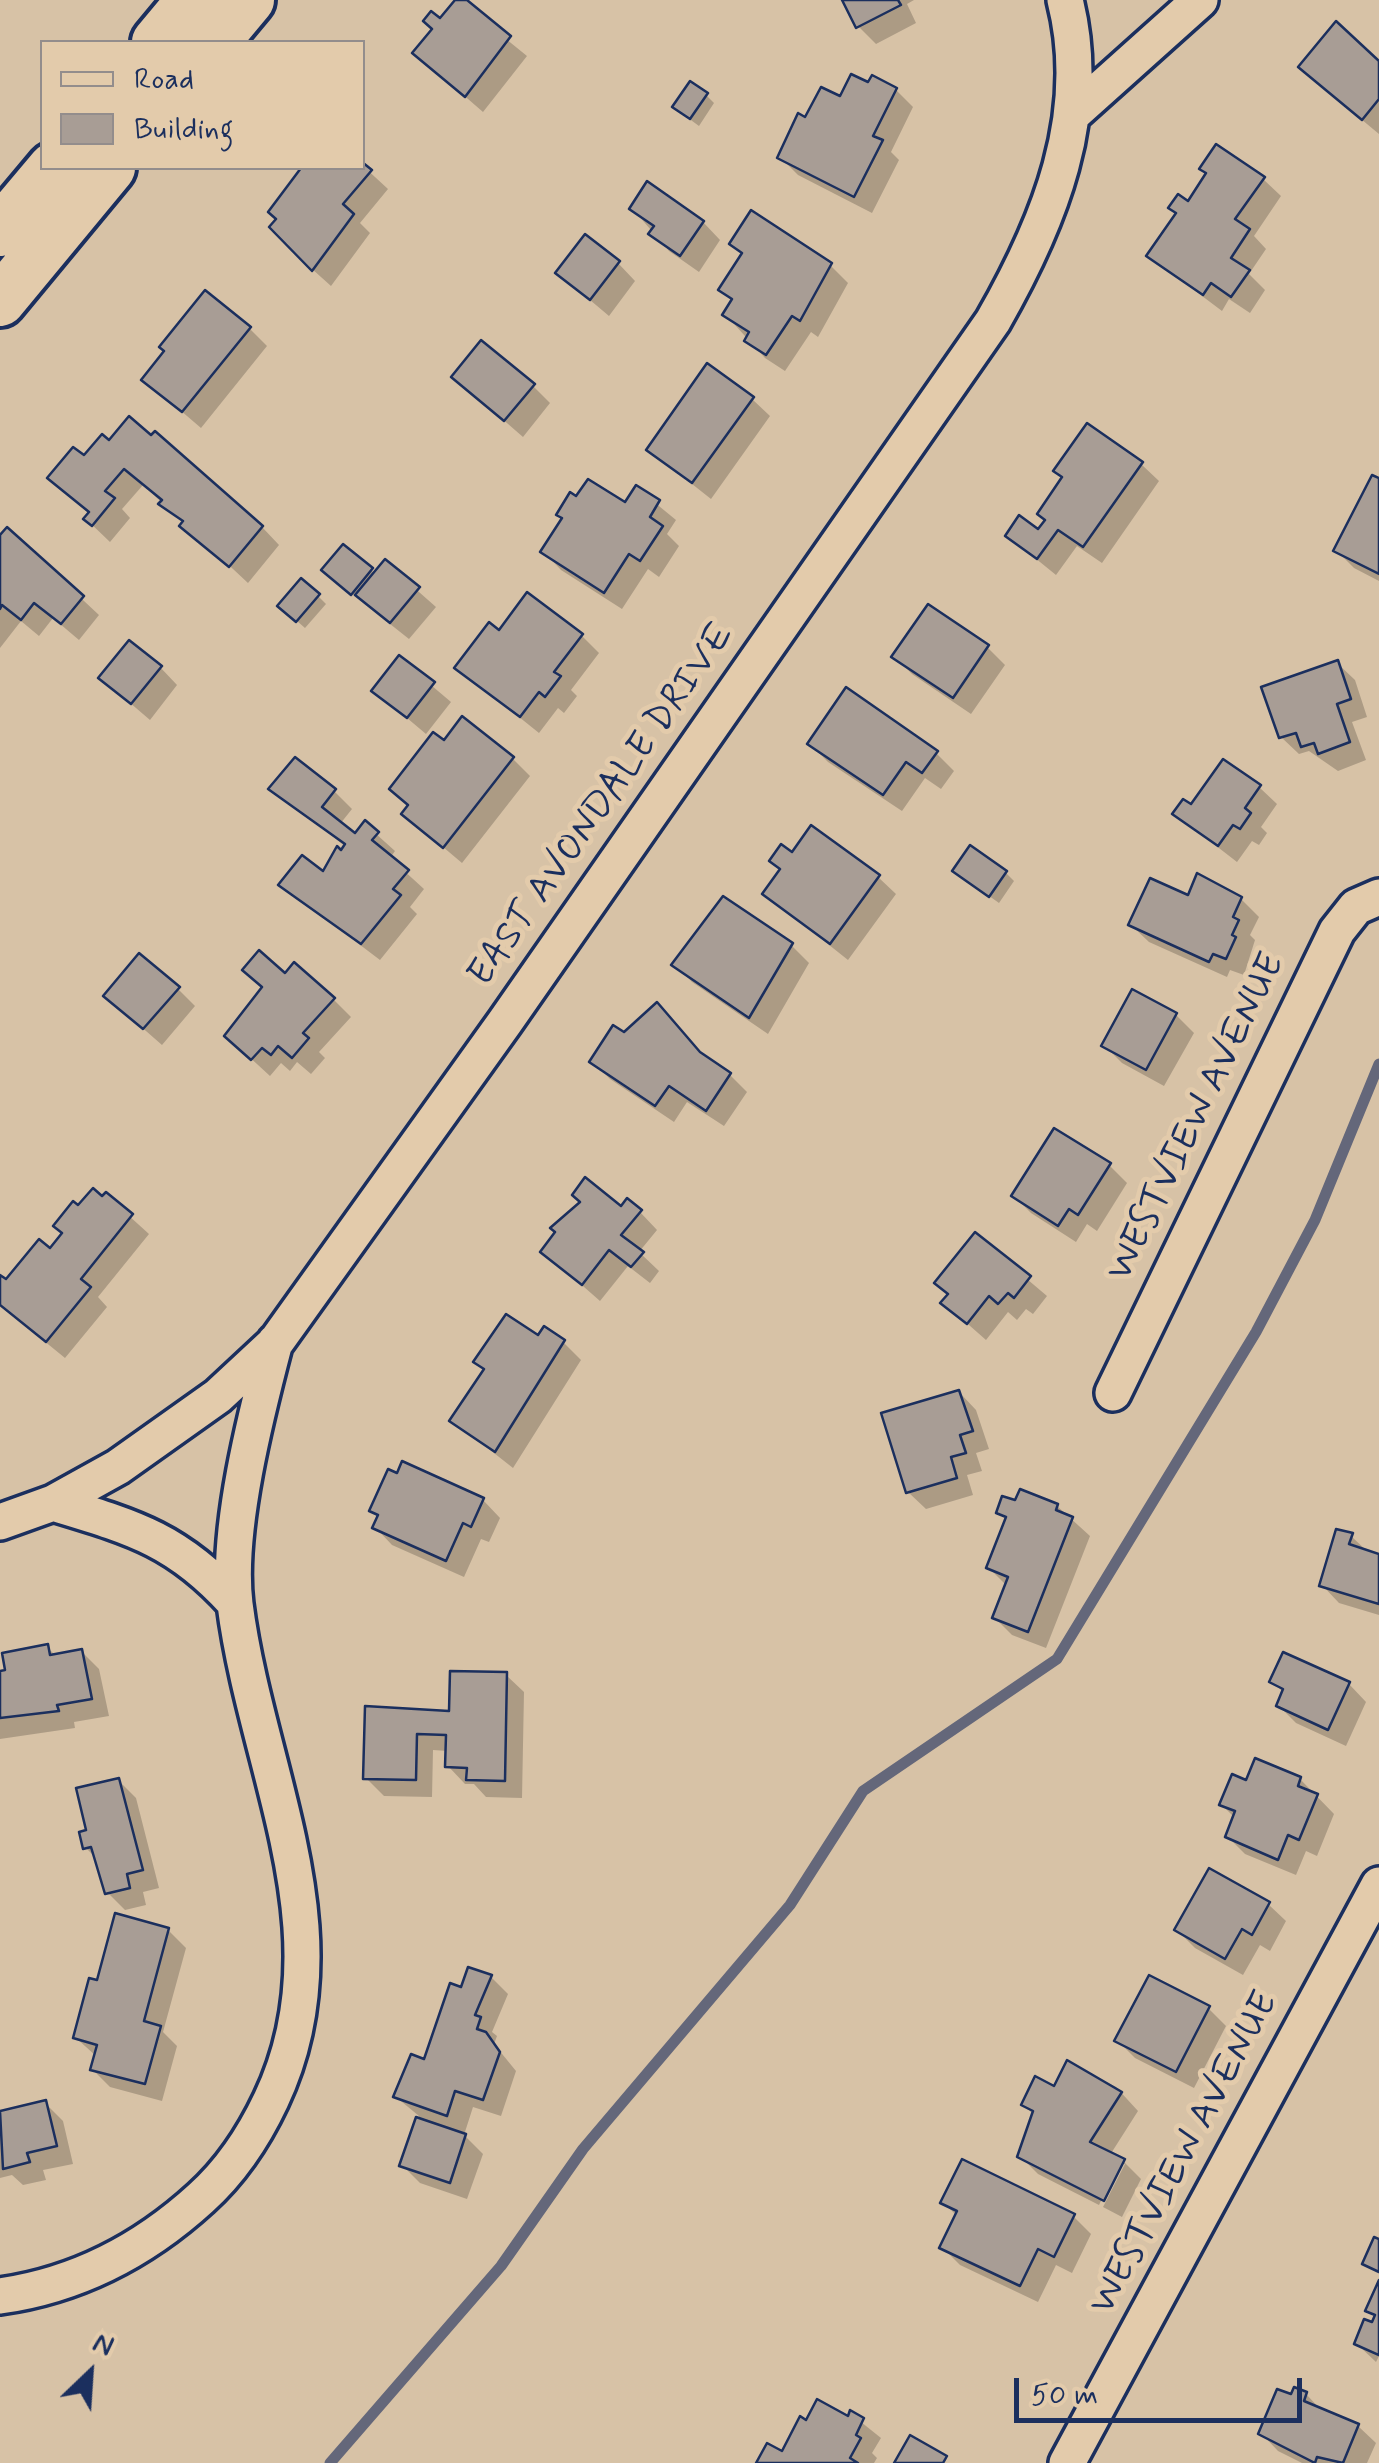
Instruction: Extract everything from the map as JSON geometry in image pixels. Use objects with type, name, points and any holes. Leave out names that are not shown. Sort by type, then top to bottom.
[{"type":"street","points":[[158,40],[192,0]]},
{"type":"street","points":[[216,40],[249,0]]},
{"type":"street","name":"EAST AVONDALE DRIVE","points":[[0,1522],[52,1502],[118,1467],[181,1425],[276,1342],[505,1022],[993,321],[1040,226],[1075,112],[1065,0]]},
{"type":"street","points":[[1075,112],[1200,0]]},
{"type":"street","points":[[0,231],[51,170]]},
{"type":"street","points":[[0,301],[108,170]]},
{"type":"street","name":"WESTVIEW AVENUE","points":[[1113,1392],[1337,931],[1356,908],[1379,898]]},
{"type":"street","points":[[0,2296],[98,2271],[166,2230],[233,2163],[261,2121],[284,2073],[301,1996],[304,1925],[298,1880],[234,1602],[236,1545],[252,1428],[276,1342]]},
{"type":"street","points":[[52,1502],[160,1541],[200,1564],[234,1602]]},
{"type":"street","name":"WESTVIEW AVENUE","points":[[1068,2463],[1379,1886]]},
{"type":"building","points":[[455,0],[467,0],[511,36],[465,97],[412,53],[432,29],[423,21],[431,11],[440,18]]},
{"type":"building","points":[[842,0],[898,0],[901,5],[856,28]]},
{"type":"building","points":[[1336,21],[1379,61],[1379,99],[1362,120],[1298,67]]},
{"type":"building","points":[[851,74],[868,82],[872,75],[897,88],[873,136],[883,140],[854,197],[777,158],[798,113],[805,117],[821,87],[840,96]]},
{"type":"building","points":[[690,81],[708,93],[690,119],[672,107]]},
{"type":"building","points":[[1216,144],[1265,177],[1235,219],[1250,229],[1231,258],[1250,270],[1231,297],[1211,283],[1203,295],[1146,256],[1176,213],[1168,208],[1178,194],[1188,201],[1206,173],[1199,169]]},
{"type":"building","points":[[365,164],[372,170],[343,204],[354,214],[312,271],[269,227],[276,219],[268,212],[300,170],[365,170]]},
{"type":"building","points":[[647,181],[704,221],[680,256],[648,234],[654,226],[629,209]]},
{"type":"building","points":[[751,210],[832,263],[800,321],[792,316],[766,355],[744,341],[749,332],[722,315],[732,299],[718,290],[742,253],[729,244]]},
{"type":"building","points":[[585,234],[620,261],[590,300],[555,273]]},
{"type":"building","points":[[205,290],[251,327],[182,412],[141,380],[164,351],[159,347]]},
{"type":"building","points":[[481,340],[535,384],[504,421],[451,377]]},
{"type":"building","points":[[707,363],[754,397],[692,483],[646,450]]},
{"type":"building","points":[[129,416],[151,435],[155,431],[263,526],[229,567],[179,526],[183,521],[158,504],[162,500],[124,469],[105,491],[115,498],[92,526],[83,519],[89,512],[47,478],[73,447],[84,455],[102,434],[109,440]]},
{"type":"building","points":[[1087,423],[1143,462],[1083,547],[1058,530],[1037,559],[1005,536],[1019,515],[1038,529],[1045,520],[1037,514],[1062,477],[1053,471]]},
{"type":"building","points":[[1372,475],[1379,478],[1379,574],[1333,551]]},
{"type":"building","points":[[588,479],[625,502],[636,485],[660,500],[650,517],[663,526],[640,561],[629,554],[604,593],[540,552],[562,518],[556,515],[570,492],[576,496]]},
{"type":"building","points":[[7,527],[84,596],[61,624],[34,603],[21,620],[2,605],[0,609],[0,535]]},
{"type":"building","points":[[343,544],[373,568],[351,595],[321,570]]},
{"type":"building","points":[[385,559],[420,587],[390,623],[355,595]]},
{"type":"building","points":[[301,578],[320,594],[296,622],[277,606]]},
{"type":"building","points":[[527,592],[583,634],[554,672],[561,676],[545,697],[539,692],[520,717],[454,668],[489,622],[499,630]]},
{"type":"building","points":[[928,604],[989,645],[953,698],[891,657]]},
{"type":"building","points":[[129,640],[162,666],[131,704],[98,678]]},
{"type":"building","points":[[399,655],[435,682],[407,718],[371,691]]},
{"type":"building","points":[[1338,660],[1351,699],[1337,704],[1350,742],[1318,754],[1314,743],[1301,747],[1296,733],[1279,738],[1261,687]]},
{"type":"building","points":[[846,687],[938,751],[922,773],[906,762],[883,795],[807,744]]},
{"type":"building","points":[[462,716],[514,757],[443,848],[401,814],[408,805],[389,789],[433,732],[444,740]]},
{"type":"building","points":[[295,757],[336,789],[322,807],[355,833],[365,820],[379,832],[372,840],[409,870],[393,889],[401,895],[361,944],[278,885],[302,855],[323,871],[337,846],[341,850],[345,844],[268,789]]},
{"type":"building","points":[[1223,759],[1261,785],[1245,808],[1251,813],[1240,829],[1233,825],[1218,846],[1172,814],[1183,799],[1191,804]]},
{"type":"building","points":[[811,825],[880,875],[830,944],[762,894],[780,869],[769,861],[781,844],[792,852]]},
{"type":"building","points":[[970,845],[1007,871],[989,897],[952,871]]},
{"type":"building","points":[[1197,873],[1242,897],[1233,917],[1239,920],[1232,935],[1236,937],[1226,959],[1213,954],[1209,962],[1128,925],[1150,878],[1188,895]]},
{"type":"building","points":[[723,896],[793,943],[749,1018],[671,965]]},
{"type":"building","points":[[259,950],[285,973],[294,962],[335,998],[303,1033],[309,1038],[292,1058],[278,1046],[271,1055],[262,1048],[251,1060],[224,1036],[262,987],[242,970]]},
{"type":"building","points":[[139,953],[180,987],[143,1029],[103,996]]},
{"type":"building","points":[[1132,989],[1177,1013],[1146,1070],[1101,1046]]},
{"type":"building","points":[[657,1002],[700,1052],[731,1073],[706,1111],[669,1086],[655,1106],[589,1062],[613,1025],[624,1032]]},
{"type":"building","points":[[1054,1128],[1111,1163],[1078,1215],[1069,1209],[1058,1226],[1011,1196]]},
{"type":"building","points":[[585,1177],[621,1206],[627,1198],[642,1210],[621,1235],[644,1252],[631,1267],[609,1250],[582,1285],[540,1252],[555,1232],[550,1228],[580,1202],[572,1195]]},
{"type":"building","points":[[93,1188],[102,1196],[106,1192],[133,1214],[81,1279],[91,1287],[46,1342],[0,1305],[0,1275],[6,1279],[39,1239],[50,1248],[62,1233],[53,1226],[73,1201],[78,1205]]},
{"type":"building","points":[[975,1232],[1031,1276],[1014,1298],[1008,1293],[998,1304],[989,1296],[967,1324],[940,1303],[948,1294],[934,1283]]},
{"type":"building","points":[[506,1314],[538,1335],[544,1326],[565,1340],[495,1452],[449,1421],[484,1369],[473,1362]]},
{"type":"building","points":[[959,1390],[973,1431],[960,1435],[966,1453],[951,1457],[957,1478],[906,1493],[881,1413]]},
{"type":"building","points":[[402,1461],[484,1498],[471,1527],[463,1523],[446,1561],[372,1528],[378,1515],[369,1511],[388,1469],[397,1473]]},
{"type":"building","points":[[1020,1489],[1058,1504],[1056,1510],[1073,1517],[1028,1632],[992,1618],[1008,1577],[986,1568],[1006,1517],[996,1513],[1002,1496],[1015,1500]]},
{"type":"building","points":[[1336,1529],[1353,1533],[1349,1544],[1379,1554],[1379,1604],[1319,1586]]},
{"type":"building","points":[[48,1644],[50,1655],[82,1649],[92,1699],[57,1705],[59,1711],[0,1718],[0,1671],[5,1670],[2,1653]]},
{"type":"building","points":[[1283,1652],[1350,1682],[1328,1730],[1276,1706],[1283,1689],[1269,1682]]},
{"type":"building","points":[[450,1671],[507,1672],[505,1781],[466,1780],[467,1768],[445,1767],[446,1735],[417,1734],[416,1780],[363,1779],[365,1706],[449,1711]]},
{"type":"building","points":[[1255,1758],[1301,1777],[1298,1786],[1318,1794],[1299,1840],[1288,1835],[1278,1860],[1225,1837],[1235,1811],[1219,1805],[1232,1774],[1246,1780]]},
{"type":"building","points":[[119,1778],[143,1870],[127,1874],[130,1888],[105,1894],[91,1847],[83,1849],[79,1832],[86,1830],[76,1788]]},
{"type":"building","points":[[1209,1868],[1270,1902],[1252,1935],[1242,1929],[1225,1959],[1174,1930]]},
{"type":"building","points":[[115,1913],[169,1928],[144,2021],[161,2026],[145,2084],[90,2070],[97,2045],[73,2038],[89,1978],[97,1980]]},
{"type":"building","points":[[468,1967],[492,1975],[475,2015],[481,2017],[477,2029],[486,2032],[500,2052],[483,2100],[455,2091],[447,2116],[393,2097],[411,2054],[424,2059],[450,1983],[461,1987]]},
{"type":"building","points":[[1149,1975],[1210,2006],[1176,2072],[1114,2041]]},
{"type":"building","points":[[1067,2060],[1122,2092],[1090,2142],[1125,2159],[1104,2201],[1017,2157],[1033,2111],[1021,2105],[1035,2076],[1054,2086]]},
{"type":"building","points":[[46,2100],[57,2146],[27,2153],[30,2162],[3,2169],[0,2111]]},
{"type":"building","points":[[416,2117],[466,2134],[450,2183],[399,2166]]},
{"type":"building","points":[[962,2159],[1075,2214],[1054,2257],[1038,2249],[1020,2286],[939,2248],[957,2211],[940,2203]]},
{"type":"building","points":[[1374,2237],[1379,2239],[1379,2272],[1362,2264]]},
{"type":"building","points":[[1379,2280],[1379,2355],[1354,2344],[1364,2319],[1372,2322],[1375,2315],[1365,2311]]},
{"type":"building","points":[[1294,2387],[1307,2392],[1304,2401],[1359,2424],[1343,2463],[1317,2457],[1315,2463],[1258,2434],[1277,2389],[1291,2394]]},
{"type":"building","points":[[817,2399],[848,2416],[850,2410],[864,2418],[856,2435],[861,2438],[850,2458],[858,2463],[756,2463],[767,2443],[782,2451],[800,2416],[806,2420]]},
{"type":"building","points":[[910,2435],[947,2456],[943,2463],[894,2463]]},
{"type":"waterway","points":[[330,2463],[501,2266],[583,2149],[790,1905],[863,1791],[1057,1659],[1256,1332],[1315,1220],[1379,1064]]}]
